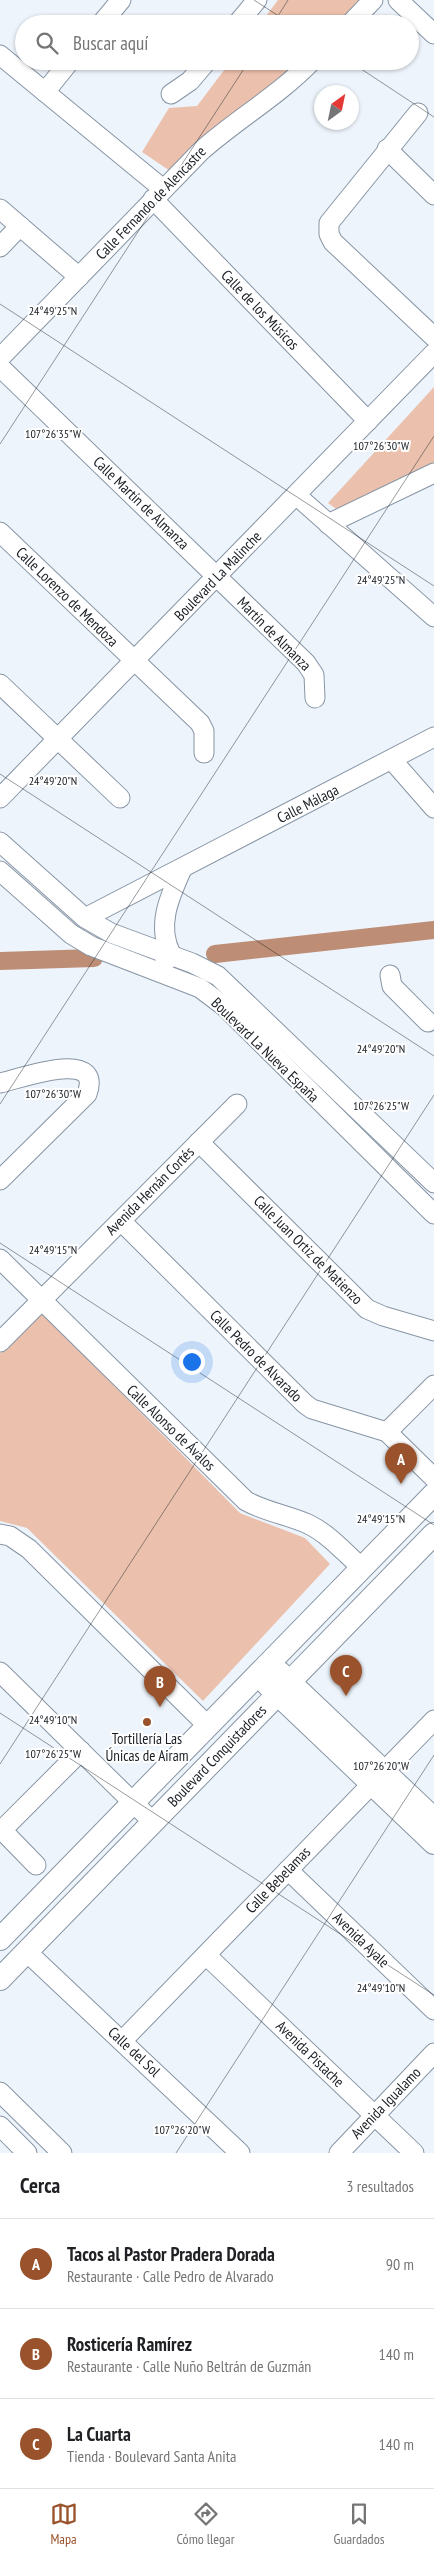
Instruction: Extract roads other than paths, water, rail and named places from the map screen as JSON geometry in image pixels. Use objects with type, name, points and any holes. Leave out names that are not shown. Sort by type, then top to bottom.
[{"type":"street","points":[[244,15],[257,0]]},
{"type":"street","points":[[359,15],[373,0]]},
{"type":"street","points":[[398,0],[414,15]]},
{"type":"street","points":[[107,15],[116,2]]},
{"type":"street","points":[[419,20],[434,34]]},
{"type":"street","name":"Calle de los Músicos","points":[[0,55],[15,67]]},
{"type":"street","name":"Calle de los Músicos","points":[[18,70],[158,194],[368,421]]},
{"type":"street","points":[[45,92],[63,70]]},
{"type":"street","points":[[171,94],[190,81],[199,70]]},
{"type":"street","name":"Calle Fernando de Alencastre","points":[[0,358],[158,194],[225,130],[253,113],[279,93],[303,70]]},
{"type":"street","points":[[418,114],[387,149],[329,223],[328,228],[333,242],[434,337]]},
{"type":"street","points":[[387,149],[434,196]]},
{"type":"street","points":[[0,209],[79,277]]},
{"type":"street","points":[[0,247],[20,226]]},
{"type":"street","name":"Boulevard La Malinche","points":[[0,798],[434,353]]},
{"type":"street","name":"Calle Martín de Almanza","points":[[0,367],[216,577]]},
{"type":"street","points":[[328,524],[434,473]]},
{"type":"street","points":[[296,495],[432,612]]},
{"type":"street","name":"Calle Lorenzo de Mendoza","points":[[0,532],[200,723],[204,731],[204,752]]},
{"type":"street","name":"Martín de Almanza","points":[[216,577],[306,663],[314,675],[315,698]]},
{"type":"street","points":[[0,684],[120,798]]},
{"type":"street","name":"Calle Málaga","points":[[85,918],[434,737]]},
{"type":"street","points":[[392,760],[434,808]]},
{"type":"street","name":"Boulevard La Nueva España","points":[[0,842],[85,918],[111,933],[192,962],[218,976],[434,1183]]},
{"type":"street","points":[[158,970],[170,954],[165,934],[165,917],[168,900],[182,869]]},
{"type":"street","name":"Boulevard La Nueva España","points":[[0,871],[71,934],[91,946],[158,970],[200,988],[224,1006],[434,1214]]},
{"type":"street","points":[[390,975],[392,986],[432,1024]]},
{"type":"street","points":[[0,1083],[68,1067],[76,1068],[88,1075],[89,1088],[87,1094],[0,1180]]},
{"type":"street","name":"Avenida Hernán Cortés","points":[[0,1342],[237,1104]]},
{"type":"street","name":"Calle Juan Ortiz de Matienzo","points":[[199,1142],[367,1309],[383,1316],[434,1331]]},
{"type":"street","name":"Calle Pedro de Alvarado","points":[[121,1221],[305,1404],[312,1409],[388,1432],[434,1478]]},
{"type":"street","name":"Calle Alonso de Ávalos","points":[[0,1259],[246,1501],[259,1508],[310,1525],[324,1534],[362,1568]]},
{"type":"street","points":[[388,1432],[434,1385]]},
{"type":"street","name":"Boulevard Conquistadores","points":[[0,1939],[434,1494]]},
{"type":"street","points":[[0,1534],[10,1536],[29,1549],[208,1726]]},
{"type":"street","name":"Boulevard Conquistadores","points":[[0,1979],[434,1534]]},
{"type":"street","points":[[263,1669],[378,1778],[434,1844]]},
{"type":"street","points":[[0,1672],[153,1822]]},
{"type":"street","name":"Calle Bebelamas","points":[[122,2041],[434,1720]]},
{"type":"street","points":[[36,1865],[1,1829],[81,1752]]},
{"type":"street","points":[[378,1778],[434,1819]]},
{"type":"street","name":"Avenida Ayale","points":[[288,1870],[434,2010]]},
{"type":"street","name":"Calle del Sol","points":[[27,1952],[240,2153]]},
{"type":"street","name":"Avenida Pistache","points":[[206,1955],[414,2153]]},
{"type":"street","name":"Avenida Igualamo","points":[[339,2153],[434,2053]]},
{"type":"street","points":[[0,2092],[62,2153]]},
{"type":"street","points":[[0,2126],[24,2151],[39,2130]]},
{"type":"waterway","points":[[215,954],[434,930]]},
{"type":"waterway","points":[[0,961],[94,958]]},
{"type":"place","name":"Tacos al Pastor Pradera Dorada","points":[[401,1484]]},
{"type":"place","name":"La Cuarta","points":[[346,1696]]},
{"type":"place","name":"Rosticería Ramírez","points":[[160,1707]]},
{"type":"place","name":"Tortillería Las Únicas de Airam","points":[[147,1722]]}]
